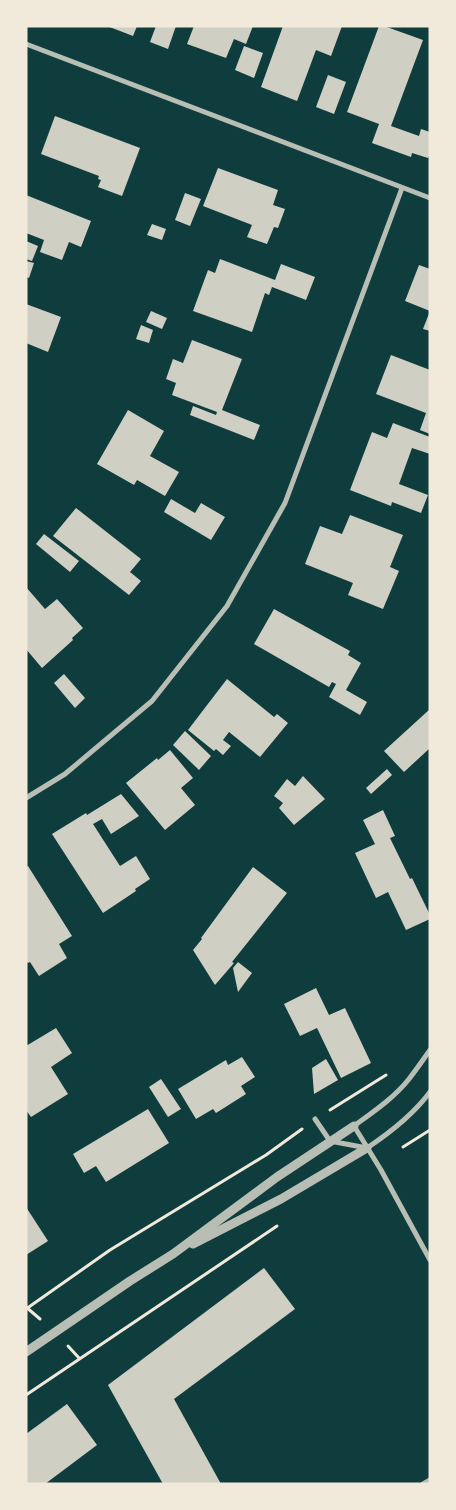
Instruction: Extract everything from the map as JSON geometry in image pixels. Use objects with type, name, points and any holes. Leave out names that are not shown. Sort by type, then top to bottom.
[{"type":"street","points":[[26,53],[28,45],[430,198]]},
{"type":"street","points":[[26,798],[65,774],[152,701],[227,606],[285,503],[402,188]]},
{"type":"street","points":[[26,1352],[113,1292],[173,1254],[237,1205],[377,1109],[408,1080],[430,1050]]},
{"type":"street","points":[[173,1254],[281,1199],[367,1148],[395,1129],[419,1107],[430,1092]]},
{"type":"street","points":[[315,1119],[330,1141],[367,1148]]},
{"type":"street","points":[[354,1126],[430,1260]]},
{"type":"street","points":[[423,1484],[430,1480]]},
{"type":"path","points":[[27,1308],[110,1250],[266,1155],[315,1119],[389,1073]]},
{"type":"path","points":[[26,1395],[283,1222]]},
{"type":"building","points":[[107,26],[137,26],[133,36]]},
{"type":"building","points":[[156,26],[176,26],[168,49],[150,42]]},
{"type":"building","points":[[194,26],[253,26],[246,44],[234,39],[226,58],[187,44]]},
{"type":"building","points":[[283,26],[342,26],[331,56],[316,50],[297,101],[261,87]]},
{"type":"building","points":[[379,26],[384,26],[423,40],[391,126],[419,136],[421,129],[430,132],[430,154],[428,158],[412,153],[411,157],[372,143],[379,124],[347,112]]},
{"type":"building","points":[[244,46],[263,53],[254,78],[235,70]]},
{"type":"building","points":[[328,75],[346,82],[334,114],[316,107]]},
{"type":"building","points":[[55,116],[140,148],[122,196],[98,187],[101,180],[98,179],[99,176],[41,154]]},
{"type":"building","points":[[218,168],[278,190],[273,205],[285,209],[278,228],[274,227],[267,244],[247,237],[252,225],[203,206]]},
{"type":"building","points":[[185,193],[201,199],[190,226],[175,220]]},
{"type":"building","points":[[26,195],[91,221],[81,247],[69,242],[62,260],[40,252],[44,240],[26,233]]},
{"type":"building","points":[[152,224],[166,229],[162,240],[147,235]]},
{"type":"building","points":[[26,241],[38,246],[32,261],[26,259]]},
{"type":"building","points":[[220,259],[275,280],[281,264],[315,277],[306,300],[272,287],[269,295],[265,293],[252,332],[193,311],[208,270],[215,273]]},
{"type":"building","points":[[26,261],[34,263],[29,278],[26,277]]},
{"type":"building","points":[[419,265],[430,269],[430,311],[405,301]]},
{"type":"building","points":[[26,304],[61,317],[48,352],[26,343]]},
{"type":"building","points":[[151,311],[167,318],[162,329],[146,322]]},
{"type":"building","points":[[430,311],[430,331],[423,329]]},
{"type":"building","points":[[141,325],[153,330],[149,343],[136,339]]},
{"type":"building","points":[[192,340],[242,359],[222,410],[260,425],[254,440],[190,415],[193,406],[216,415],[217,412],[172,395],[176,383],[166,379],[173,359],[183,363]]},
{"type":"building","points":[[391,355],[430,370],[430,434],[420,430],[426,413],[376,394]]},
{"type":"building","points":[[128,410],[164,431],[150,456],[179,472],[165,496],[137,480],[134,485],[97,464]]},
{"type":"building","points":[[393,423],[430,437],[430,454],[412,448],[399,484],[428,495],[421,513],[392,502],[391,506],[350,490],[372,432],[387,438]]},
{"type":"building","points":[[171,499],[195,513],[201,503],[225,517],[211,540],[164,512]]},
{"type":"building","points":[[76,508],[141,559],[130,572],[141,581],[129,595],[53,536]]},
{"type":"building","points":[[350,515],[403,535],[390,567],[399,571],[383,609],[348,595],[353,583],[305,564],[320,526],[342,534]]},
{"type":"building","points":[[44,534],[79,561],[70,572],[36,544]]},
{"type":"building","points":[[26,587],[45,609],[57,599],[83,628],[72,638],[73,640],[42,668],[26,649]]},
{"type":"building","points":[[274,609],[350,651],[348,655],[361,663],[346,690],[367,702],[360,715],[329,697],[336,684],[332,682],[329,687],[254,644]]},
{"type":"building","points":[[64,674],[85,698],[75,708],[54,683]]},
{"type":"building","points":[[227,679],[274,717],[277,714],[288,723],[260,757],[229,732],[223,740],[231,746],[223,755],[216,749],[214,751],[188,730]]},
{"type":"building","points":[[430,709],[430,748],[404,772],[384,751]]},
{"type":"building","points":[[185,731],[211,756],[199,770],[173,745]]},
{"type":"building","points":[[170,750],[193,778],[181,788],[195,805],[165,830],[126,783]]},
{"type":"building","points":[[387,769],[392,775],[371,794],[366,788]]},
{"type":"building","points":[[303,776],[325,799],[294,825],[279,808],[283,803],[274,796],[287,779],[295,786]]},
{"type":"building","points":[[121,794],[139,816],[111,834],[102,819],[93,824],[120,866],[136,856],[150,879],[135,889],[136,891],[103,913],[52,834]]},
{"type":"building","points":[[383,810],[395,836],[390,838],[430,915],[430,919],[406,930],[388,892],[376,898],[355,853],[375,844],[363,820]]},
{"type":"building","points":[[28,866],[72,936],[59,944],[67,958],[39,976],[30,962],[26,961],[26,867]]},
{"type":"building","points":[[253,867],[287,893],[215,985],[193,950]]},
{"type":"building","points":[[238,962],[252,973],[238,992],[233,968]]},
{"type":"building","points":[[316,988],[329,1015],[345,1008],[371,1063],[341,1078],[317,1028],[300,1036],[284,1004]]},
{"type":"building","points":[[56,1028],[72,1053],[51,1067],[68,1094],[31,1117],[26,1110],[26,1046]]},
{"type":"building","points":[[242,1057],[255,1077],[241,1086],[246,1094],[216,1113],[213,1109],[196,1119],[178,1089],[226,1060],[228,1065]]},
{"type":"building","points":[[326,1059],[338,1080],[314,1094],[312,1068]]},
{"type":"building","points":[[161,1079],[181,1109],[168,1117],[149,1087]]},
{"type":"building","points":[[148,1109],[169,1143],[106,1182],[96,1166],[84,1173],[73,1154]]},
{"type":"building","points":[[26,1207],[48,1241],[26,1255]]},
{"type":"building","points":[[264,1268],[295,1309],[174,1399],[221,1484],[163,1484],[108,1385]]},
{"type":"building","points":[[67,1404],[97,1445],[45,1484],[26,1484],[26,1434]]}]
